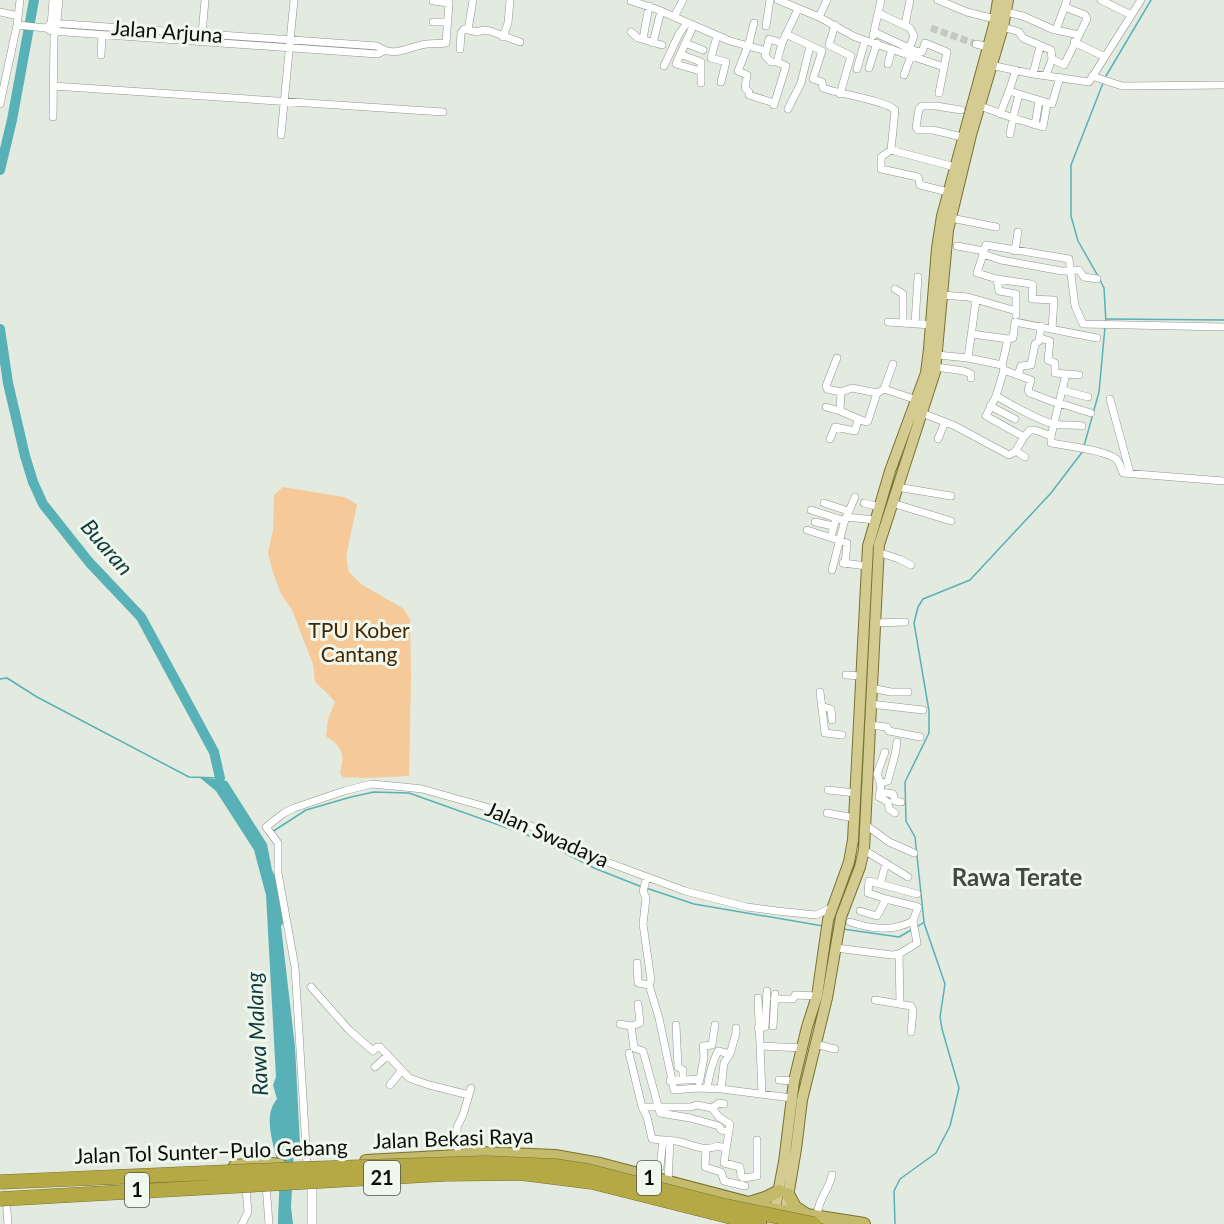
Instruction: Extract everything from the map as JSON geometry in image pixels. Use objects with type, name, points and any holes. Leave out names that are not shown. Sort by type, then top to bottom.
[{"type":"highway","name":"Jalan Bekasi Raya","points":[[2,1192],[108,1176],[263,1163],[276,1166],[482,1153],[514,1154],[600,1164],[745,1202],[781,1215],[864,1224]]},
{"type":"highway","points":[[542,1179],[545,1156]]},
{"type":"highway","name":"Jalan Tol Sunter–Pulo Gebang","points":[[2,1192],[205,1173],[486,1163],[555,1166],[588,1171],[710,1202],[815,1219]]},
{"type":"highway","name":"Jalan Tol Sunter–Pulo Gebang","points":[[2,1192],[520,1173],[592,1182],[759,1224]]},
{"type":"highway","name":"Jalan Bekasi Raya","points":[[2,1192],[270,1186],[473,1176],[519,1177],[619,1192],[734,1224]]},
{"type":"highway","points":[[745,1202],[784,1192],[795,1207],[815,1219]]},
{"type":"highway","name":"Jalan Bekasi Raya","points":[[720,1221],[748,1224]]},
{"type":"main road","points":[[791,1148],[794,1082],[840,921],[837,909],[853,840],[856,793],[850,736],[861,676],[868,546],[890,471],[917,400],[928,360],[941,257],[999,23],[998,0]]},
{"type":"main road","points":[[837,909],[857,876],[864,850],[878,552],[936,367],[942,295],[938,239],[948,192],[962,136],[988,64],[988,47],[1007,6]]},
{"type":"main road","points":[[772,1224],[781,1215],[791,1148],[815,1044],[833,944]]},
{"type":"street","points":[[0,105],[19,25],[20,0]]},
{"type":"street","points":[[53,0],[51,29],[53,117]]},
{"type":"street","points":[[51,29],[59,0]]},
{"type":"street","points":[[202,34],[205,0]]},
{"type":"street","points":[[281,135],[294,0]]},
{"type":"street","points":[[468,30],[473,0]]},
{"type":"street","points":[[503,37],[508,23],[510,0]]},
{"type":"street","points":[[643,39],[659,0]]},
{"type":"street","points":[[674,16],[683,0]]},
{"type":"street","points":[[766,26],[770,0]]},
{"type":"street","points":[[778,0],[819,17],[835,25],[841,31],[892,49],[921,53],[925,43],[945,51],[947,54],[939,93]]},
{"type":"street","points":[[819,17],[827,0]]},
{"type":"street","points":[[857,69],[871,42],[881,0]]},
{"type":"street","points":[[905,25],[910,0]]},
{"type":"street","points":[[938,0],[999,23],[1019,32],[1023,38],[1040,47],[1051,50],[1052,59],[1046,75]]},
{"type":"street","points":[[1101,0],[1131,15]]},
{"type":"street","points":[[988,64],[1033,75],[1086,82],[1094,77],[1104,57],[1142,0]]},
{"type":"street","points":[[289,44],[322,42],[377,46],[384,51],[397,53],[408,47],[446,43],[449,3],[433,1]]},
{"type":"street","points":[[631,1],[655,8],[717,36],[766,51]]},
{"type":"street","points":[[1052,59],[1064,65],[1087,16],[1066,4],[1055,30]]},
{"type":"street","points":[[1007,6],[1055,30],[1079,35]]},
{"type":"street","points":[[652,43],[655,8]]},
{"type":"street","points":[[777,62],[782,43],[798,9]]},
{"type":"street","points":[[0,12],[18,16]]},
{"type":"street","points":[[878,13],[905,25],[914,34],[904,75]]},
{"type":"street","points":[[433,22],[448,22]]},
{"type":"street","points":[[754,22],[738,72],[747,75],[745,90],[749,92],[749,95],[774,105],[786,66],[771,62],[766,58],[766,51],[769,39],[782,43]]},
{"type":"street","points":[[690,24],[680,54],[701,62],[701,83]]},
{"type":"street","points":[[664,66],[679,34],[690,24]]},
{"type":"street","name":"Jalan Arjuna","points":[[19,25],[102,35],[131,33]]},
{"type":"street","points":[[835,25],[829,45],[851,56],[840,94]]},
{"type":"street","name":"Jalan Arjuna","points":[[51,29],[289,44]]},
{"type":"street","points":[[460,49],[462,30],[490,31],[520,42]]},
{"type":"street","points":[[631,32],[652,43],[662,45]]},
{"type":"street","points":[[874,32],[944,67]]},
{"type":"street","name":"Jalan Arjuna","points":[[192,37],[202,34],[237,41]]},
{"type":"street","points":[[786,34],[822,51],[813,79],[822,82],[823,88],[840,94],[889,104],[895,110],[891,150]]},
{"type":"street","points":[[101,55],[102,35]]},
{"type":"street","points":[[717,36],[711,58],[726,62],[721,82]]},
{"type":"street","points":[[321,51],[322,42]]},
{"type":"street","points":[[869,68],[871,42]]},
{"type":"street","points":[[1074,42],[1104,57]]},
{"type":"street","points":[[289,44],[321,51],[377,54],[384,51]]},
{"type":"street","points":[[685,44],[703,50]]},
{"type":"street","points":[[976,44],[988,47]]},
{"type":"street","points":[[788,109],[801,83],[810,46]]},
{"type":"street","points":[[1033,75],[1040,47]]},
{"type":"street","points":[[888,64],[892,49]]},
{"type":"street","points":[[1000,114],[1016,70]]},
{"type":"street","points":[[1094,77],[1122,86],[1224,86]]},
{"type":"street","points":[[1009,91],[1053,103],[1059,78]]},
{"type":"street","points":[[53,86],[443,112]]},
{"type":"street","points":[[1010,134],[1019,94]]},
{"type":"street","points":[[980,106],[1035,125],[1043,102]]},
{"type":"street","points":[[961,110],[936,105],[920,106],[916,127],[918,130],[962,136]]},
{"type":"street","points":[[948,192],[920,185],[918,177],[881,169],[882,155],[891,150],[955,167]]},
{"type":"street","points":[[951,218],[996,227]]},
{"type":"street","points":[[1015,251],[1018,232]]},
{"type":"street","points":[[1052,329],[1054,300],[1032,299],[1033,285],[1031,284],[997,279],[977,273],[986,245],[1069,259],[1075,306],[1081,321],[1086,324],[1224,327]]},
{"type":"street","points":[[957,246],[1001,260],[1062,271],[1079,270],[1084,277],[1097,279]]},
{"type":"street","points":[[915,323],[918,276]]},
{"type":"street","points":[[942,295],[968,297],[1016,313],[1016,294],[999,291],[997,279]]},
{"type":"street","points":[[895,290],[903,294],[903,322]]},
{"type":"street","points":[[968,358],[976,300]]},
{"type":"street","points":[[888,322],[931,325]]},
{"type":"street","points":[[972,334],[1012,338],[1015,322],[1097,338]]},
{"type":"street","points":[[1018,375],[1021,366],[1031,364],[1035,345],[1040,338],[1041,326]]},
{"type":"street","points":[[1040,338],[1049,340],[1048,360],[1055,363],[1055,373],[1079,375]]},
{"type":"street","points":[[1008,339],[996,396],[986,417],[1024,437]]},
{"type":"street","points":[[937,355],[968,358],[1003,368],[1031,380],[1028,390],[1030,393],[1091,413]]},
{"type":"street","points":[[837,357],[826,388],[841,392],[852,388],[881,391],[917,400]]},
{"type":"street","points":[[826,407],[858,420],[868,421],[893,364]]},
{"type":"street","points":[[936,367],[964,371],[971,374],[971,378]]},
{"type":"street","points":[[1066,374],[1057,402],[1051,443],[1094,450],[1113,457],[1118,460],[1121,472],[1224,482]]},
{"type":"street","points":[[1062,390],[1089,397]]},
{"type":"street","points":[[840,411],[841,392]]},
{"type":"street","points":[[996,396],[1053,423],[1082,426]]},
{"type":"street","points":[[1110,399],[1130,473]]},
{"type":"street","points":[[990,406],[1015,419]]},
{"type":"street","points":[[922,413],[1010,455],[1015,452],[1032,429],[1051,436]]},
{"type":"street","points":[[830,439],[835,427],[855,431],[858,420]]},
{"type":"street","points":[[938,439],[945,422]]},
{"type":"street","points":[[1015,452],[1025,457]]},
{"type":"street","points":[[897,487],[951,496]]},
{"type":"street","points":[[832,570],[846,516],[855,497]]},
{"type":"street","points":[[824,502],[846,516]]},
{"type":"street","points":[[864,503],[879,507]]},
{"type":"street","points":[[892,503],[951,521]]},
{"type":"street","points":[[811,510],[836,518],[846,516],[875,520]]},
{"type":"street","points":[[831,537],[836,518]]},
{"type":"street","points":[[815,522],[833,526]]},
{"type":"street","points":[[807,530],[831,537],[838,542],[847,543],[845,564]]},
{"type":"street","points":[[878,552],[911,565]]},
{"type":"street","points":[[834,560],[845,564],[867,566]]},
{"type":"street","points":[[874,623],[905,622]]},
{"type":"street","points":[[846,675],[861,676]]},
{"type":"street","points":[[871,688],[891,692],[908,692]]},
{"type":"street","points":[[820,692],[824,707],[825,732],[850,736]]},
{"type":"street","points":[[870,704],[923,710]]},
{"type":"street","points":[[824,707],[831,709],[832,720]]},
{"type":"street","points":[[869,725],[886,727],[890,731],[920,737]]},
{"type":"street","points":[[881,786],[888,781],[892,763],[895,760],[897,742]]},
{"type":"street","points":[[885,752],[877,774],[881,786],[879,799],[888,802],[889,809],[895,813]]},
{"type":"street","points":[[868,757],[882,760]]},
{"type":"street","points":[[868,780],[894,795],[895,801],[901,802]]},
{"type":"street","name":"Jalan Swadaya","points":[[304,1164],[306,1145],[296,967],[278,873],[278,843],[267,828],[284,813],[294,808],[344,790],[370,784],[422,789],[486,807],[531,825],[569,848],[645,884],[685,891],[747,907],[816,915],[837,909]]},
{"type":"street","points":[[828,790],[856,793]]},
{"type":"street","points":[[827,813],[854,818]]},
{"type":"street","points":[[866,825],[889,842],[914,853]]},
{"type":"street","points":[[864,850],[908,877]]},
{"type":"street","points":[[880,884],[886,863]]},
{"type":"street","points":[[833,944],[899,954],[916,944],[918,939],[914,923],[918,907],[870,894],[867,891],[869,881],[917,894]]},
{"type":"street","points":[[645,884],[643,924],[651,980],[649,985],[659,1018],[670,1081],[674,1090],[722,1089],[792,1098]]},
{"type":"street","points":[[860,911],[878,916],[886,899]]},
{"type":"street","points":[[840,921],[867,927],[893,929],[914,923]]},
{"type":"street","points":[[899,954],[900,1003]]},
{"type":"street","points":[[637,963],[638,983],[649,985]]},
{"type":"street","points":[[311,987],[358,1039],[373,1051],[379,1046],[409,1078],[429,1085],[470,1091],[457,1126],[458,1156]]},
{"type":"street","points":[[758,1028],[765,1027],[767,991]]},
{"type":"street","points":[[773,1026],[775,996],[793,999],[795,995],[817,996]]},
{"type":"street","points":[[758,998],[762,1093]]},
{"type":"street","points":[[875,1000],[911,1006],[913,1010],[911,1032]]},
{"type":"street","points":[[620,1024],[631,1026],[640,1023],[638,1004]]},
{"type":"street","points":[[676,1025],[678,1067],[683,1070],[683,1079]]},
{"type":"street","points":[[698,1088],[704,1057],[703,1046],[712,1045],[715,1025]]},
{"type":"street","points":[[631,1026],[634,1048],[643,1051],[662,1115],[690,1118],[719,1126],[721,1130],[728,1132]]},
{"type":"street","points":[[722,1089],[724,1063],[730,1054],[736,1028]]},
{"type":"street","points":[[815,1044],[835,1049]]},
{"type":"street","points":[[761,1046],[802,1048]]},
{"type":"street","points":[[707,1089],[710,1072],[718,1051],[730,1054]]},
{"type":"street","points":[[629,1053],[652,1139],[706,1149],[717,1146],[726,1148]]},
{"type":"street","points":[[375,1067],[388,1055]]},
{"type":"street","points":[[695,1056],[704,1057]]},
{"type":"street","points":[[390,1085],[402,1070]]},
{"type":"street","points":[[670,1081],[700,1079]]},
{"type":"street","points":[[779,1080],[794,1082]]},
{"type":"street","points":[[712,1108],[719,1103],[724,1104]]},
{"type":"street","points":[[642,1107],[697,1105],[712,1108],[719,1118],[730,1124],[724,1163],[740,1167],[741,1177],[746,1182],[745,1202]]},
{"type":"street","points":[[660,1167],[666,1140]]},
{"type":"street","points":[[666,1140],[668,1183]]},
{"type":"street","points":[[706,1149],[705,1167],[721,1172],[724,1181],[746,1182],[757,1176],[757,1140]]},
{"type":"street","points":[[815,1219],[832,1175]]},
{"type":"street","points":[[302,1184],[312,1224]]},
{"type":"street","points":[[269,1224],[270,1186]]},
{"type":"street","name":"Jalan Bekasi Raya","points":[[2,1192],[246,1189],[270,1186]]},
{"type":"street","points":[[243,1224],[248,1212],[246,1189]]},
{"type":"street","points":[[2,1192],[8,1224]]},
{"type":"green space","name":"TPU Kober Cantang","points":[[283,487],[344,497],[357,504],[346,557],[349,572],[361,584],[404,609],[410,619],[409,776],[364,778],[343,777],[340,773],[341,751],[326,736],[328,719],[335,702],[315,682],[313,664],[292,610],[281,594],[268,553],[273,530],[274,495]]},
{"type":"water","points":[[199,777],[227,781],[267,844],[275,876],[284,922],[281,926],[295,1047],[300,1145],[294,1150],[291,1207],[293,1224],[278,1224],[279,1176],[270,1126],[272,1107],[277,1099],[273,1085],[276,1077],[266,895],[254,850],[216,791]]},
{"type":"waterway","name":"Buaran","points":[[0,170],[12,120],[34,0]]},
{"type":"waterway","points":[[1106,76],[1151,0]]},
{"type":"waterway","points":[[1098,276],[1078,241],[1071,216],[1071,165],[1103,83]]},
{"type":"waterway","points":[[1100,280],[1104,288],[1106,323]]},
{"type":"waterway","points":[[1107,319],[1224,320]]},
{"type":"waterway","points":[[1084,446],[1099,392],[1105,327]]},
{"type":"waterway","name":"Buaran","points":[[0,329],[8,383],[25,456],[43,504],[89,562],[141,617],[214,752],[220,778]]},
{"type":"waterway","points":[[917,927],[924,922],[915,837],[906,821],[905,782],[929,733],[929,711],[914,623],[918,607],[923,599],[970,580],[1051,493],[1083,451]]},
{"type":"waterway","points":[[0,679],[7,678],[37,697],[189,777],[220,778],[221,781]]},
{"type":"waterway","points":[[272,832],[306,810],[351,797],[374,792],[409,793],[538,839],[594,868],[642,887]]},
{"type":"waterway","points":[[646,888],[694,904],[823,926]]},
{"type":"waterway","points":[[895,1224],[894,1191],[900,1179],[936,1153],[950,1126],[959,1088],[940,1017],[945,984],[924,923]]},
{"type":"waterway","points":[[843,929],[899,937],[913,929]]},
{"type":"tunnel","points":[[931,28],[976,44]]},
{"type":"district","name":"Rawa Terate","points":[[1017,878]]},
{"type":"water label","name":"Rawa Malang","points":[[257,1034]]}]
